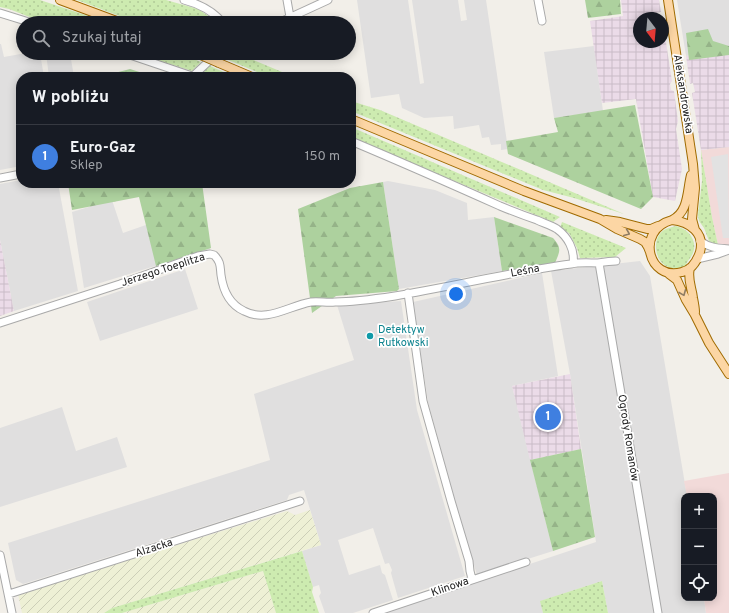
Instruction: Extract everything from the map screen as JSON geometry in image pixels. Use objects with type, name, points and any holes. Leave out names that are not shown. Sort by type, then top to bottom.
[{"type":"main road","points":[[60,0],[103,16]]},
{"type":"main road","name":"Aleksandrowska","points":[[668,0],[693,164],[695,188],[692,219],[695,230]]},
{"type":"main road","points":[[212,60],[240,72]]},
{"type":"main road","points":[[356,121],[524,191],[600,219],[645,242],[653,262],[677,280],[709,343],[729,374]]},
{"type":"main road","name":"Aleksandrowska","points":[[672,220],[680,215],[684,208],[693,164]]},
{"type":"main road","points":[[600,219],[620,222],[647,229],[651,229],[672,220],[686,223],[691,226],[697,233],[700,241],[701,247],[697,259],[690,268],[683,272],[669,274]]},
{"type":"main road","points":[[650,252],[652,236],[659,226]]},
{"type":"main road","points":[[690,268],[689,281],[695,315]]},
{"type":"street","points":[[184,0],[208,9],[216,16]]},
{"type":"street","points":[[287,0],[290,16]]},
{"type":"street","points":[[292,16],[328,0]]},
{"type":"street","points":[[538,0],[542,21]]},
{"type":"street","points":[[0,12],[16,18]]},
{"type":"street","points":[[144,60],[179,72]]},
{"type":"street","points":[[199,72],[210,60]]},
{"type":"street","points":[[356,143],[557,229],[572,247],[574,259],[573,263]]},
{"type":"street","points":[[0,178],[16,175]]},
{"type":"street","points":[[700,241],[712,248],[729,250]]},
{"type":"street","points":[[697,259],[729,250]]},
{"type":"street","name":"Jerzego Toeplitza","points":[[0,323],[207,254],[214,256],[219,262],[223,286],[229,300],[235,306],[247,313],[257,315],[272,314],[312,302],[366,300],[435,289]]},
{"type":"street","name":"Leśna","points":[[435,289],[486,278],[573,263],[599,263],[616,261]]},
{"type":"street","name":"Ogrody Romanów","points":[[599,263],[658,613]]},
{"type":"street","points":[[408,293],[423,401],[469,561],[472,579]]},
{"type":"street","name":"Alzacka","points":[[8,594],[300,501]]},
{"type":"street","points":[[0,555],[12,613]]},
{"type":"street","name":"Klinowa","points":[[373,613],[526,562]]},
{"type":"shaded area","points":[[357,0],[408,0],[420,84],[424,83],[412,0],[458,0],[461,21],[467,20],[464,0],[486,0],[508,149],[501,150],[501,144],[491,145],[489,137],[482,138],[479,125],[454,129],[453,116],[424,118],[402,108],[399,94],[371,98]]},
{"type":"shaded area","points":[[621,0],[659,0],[661,12],[633,12],[633,48],[667,48],[672,81],[670,84],[671,90],[674,91],[678,121],[676,129],[682,169],[675,201],[653,197],[636,99],[602,103],[590,21],[623,16]]},
{"type":"shaded area","points":[[677,0],[729,0],[729,50],[686,56]]},
{"type":"shaded area","points":[[1,44],[4,57],[16,55],[16,60],[41,60],[43,72],[16,72],[16,167],[0,170]]},
{"type":"shaded area","points":[[594,46],[603,111],[554,118],[544,52]]},
{"type":"shaded area","points":[[729,50],[729,147],[701,150],[692,93],[695,92],[693,83],[690,84],[686,56]]},
{"type":"shaded area","points":[[47,60],[71,60],[73,72],[48,72]]},
{"type":"shaded area","points":[[729,147],[729,245],[718,245],[701,150]]},
{"type":"shaded area","points":[[728,154],[729,238],[723,238],[711,157]]},
{"type":"shaded area","points":[[16,181],[16,188],[59,188],[78,291],[14,311],[0,240],[0,184]]},
{"type":"shaded area","points":[[388,181],[435,190],[467,203],[468,220],[494,217],[502,271],[399,289],[383,182]]},
{"type":"shaded area","points":[[112,200],[123,233],[200,206],[210,249],[84,288],[72,212]]},
{"type":"shaded area","points":[[0,240],[14,311],[0,316]]},
{"type":"shaded area","points":[[640,261],[650,276],[686,493],[681,493],[681,601],[704,601],[706,613],[608,613],[602,581],[541,601],[543,613],[383,613],[596,542],[570,374],[551,271]]},
{"type":"shaded area","points":[[185,269],[198,309],[100,341],[87,302]]},
{"type":"shaded area","points":[[542,273],[558,376],[512,386],[553,551],[477,575],[428,402],[413,302]]},
{"type":"shaded area","points":[[401,301],[417,410],[465,576],[398,598],[391,573],[392,570],[389,563],[385,564],[373,528],[338,540],[349,575],[380,565],[382,573],[385,575],[393,600],[353,613],[325,613],[319,596],[321,593],[319,585],[313,587],[302,551],[321,545],[304,490],[289,495],[287,500],[23,584],[16,580],[8,543],[270,460],[254,394],[354,360],[337,305]]},
{"type":"shaded area","points":[[570,374],[581,449],[530,460],[512,386]]},
{"type":"shaded area","points":[[62,407],[76,451],[117,437],[127,467],[0,507],[0,428]]},
{"type":"shaded area","points":[[729,473],[729,613],[706,613],[704,601],[717,601],[717,493],[686,493],[684,481]]},
{"type":"green space","points":[[0,0],[40,0],[88,16],[27,16],[0,7]]},
{"type":"green space","points":[[77,0],[166,0],[198,9],[208,16],[119,16]]},
{"type":"green space","points":[[585,0],[620,0],[621,14],[588,18]]},
{"type":"green space","points":[[708,29],[713,41],[729,46],[729,55],[689,60],[686,33]]},
{"type":"green space","points":[[157,60],[196,60],[201,62],[192,71]]},
{"type":"green space","points":[[228,60],[253,60],[282,72],[257,72]]},
{"type":"green space","points":[[210,66],[224,72],[204,72]]},
{"type":"green space","points":[[130,69],[139,72],[118,72]]},
{"type":"green space","points":[[356,103],[380,110],[624,214],[543,190],[356,113]]},
{"type":"green space","points":[[635,105],[653,197],[641,209],[508,154],[506,141],[558,132],[554,118]]},
{"type":"green space","points":[[356,129],[560,217],[553,222],[356,140]]},
{"type":"green space","points":[[701,150],[718,245],[709,241],[704,228],[699,221],[698,215],[702,181]]},
{"type":"green space","points":[[383,182],[399,289],[397,291],[336,296],[312,313],[298,209],[356,187]]},
{"type":"green space","points":[[69,188],[203,188],[211,248],[156,266],[139,197],[72,210]]},
{"type":"green space","points":[[494,217],[553,238],[559,247],[555,263],[502,271]]},
{"type":"green space","points":[[562,222],[626,248],[615,257],[580,258],[577,248],[569,233],[560,228]]},
{"type":"green space","points":[[676,226],[688,232],[694,244],[693,253],[685,268],[671,268],[666,266],[659,259],[657,254],[656,243],[660,234],[665,229]]},
{"type":"green space","points":[[581,449],[595,537],[553,551],[530,460]]},
{"type":"green space","points":[[310,510],[321,545],[112,608],[104,613],[22,613],[18,594],[287,511],[295,515]]},
{"type":"green space","points":[[302,551],[319,613],[276,613],[263,571],[122,613],[104,613],[112,608]]},
{"type":"green space","points":[[263,571],[276,613],[122,613]]},
{"type":"green space","points":[[602,581],[608,613],[543,613],[540,601]]},
{"type":"place","name":"Detektyw Rutkowski","points":[[370,336]]},
{"type":"place","name":"Euro-Gaz","points":[[548,417]]}]
